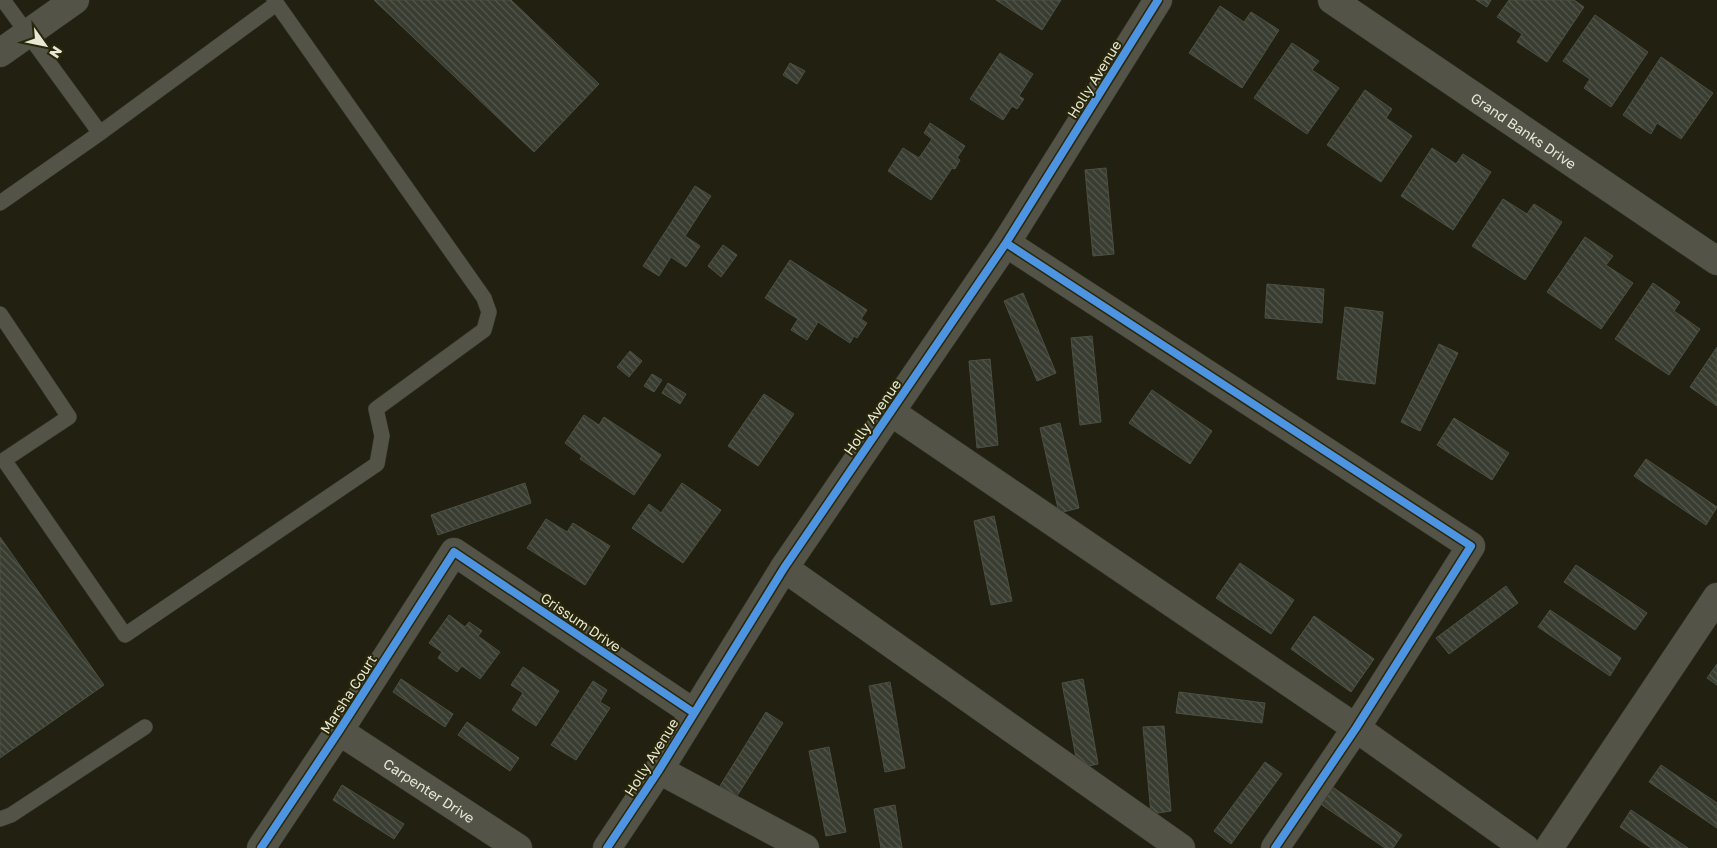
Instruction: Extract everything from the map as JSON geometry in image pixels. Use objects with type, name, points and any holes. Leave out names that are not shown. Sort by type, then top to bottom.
[{"type":"street","points":[[0,53],[74,0]]},
{"type":"street","name":"Holly Avenue","points":[[607,848],[659,770],[784,568],[1006,243],[1158,0]]},
{"type":"street","name":"Grand Banks Drive","points":[[1332,0],[1717,261]]},
{"type":"street","points":[[1006,243],[1471,546],[1356,728],[1275,848]]},
{"type":"street","points":[[891,412],[1356,728],[1525,848]]},
{"type":"street","name":"Grissum Drive","points":[[454,552],[694,713]]},
{"type":"street","name":"Marsha Court","points":[[261,848],[454,552]]},
{"type":"street","points":[[784,568],[1181,848]]},
{"type":"street","points":[[1549,848],[1717,597]]},
{"type":"street","name":"Carpenter Drive","points":[[339,731],[518,848]]},
{"type":"street","points":[[659,770],[805,848]]},
{"type":"lane","points":[[3,0],[100,133]]},
{"type":"lane","points":[[0,203],[100,133],[275,2],[484,298],[489,312],[484,330],[376,409],[382,436],[377,464],[126,636],[4,460],[69,416],[0,314]]},
{"type":"lane","points":[[0,818],[11,815],[145,727]]},
{"type":"building","points":[[374,0],[511,0],[599,84],[534,152]]},
{"type":"building","points":[[996,0],[1061,0],[1042,30]]},
{"type":"building","points":[[1476,0],[1491,0],[1487,7]]},
{"type":"building","points":[[1509,0],[1574,0],[1584,7],[1547,62],[1517,42],[1522,34],[1497,17]]},
{"type":"building","points":[[1220,6],[1244,22],[1251,12],[1279,30],[1242,88],[1189,53]]},
{"type":"building","points":[[1595,15],[1648,52],[1611,107],[1584,88],[1590,79],[1563,61]]},
{"type":"building","points":[[1292,43],[1319,61],[1312,70],[1339,88],[1307,134],[1254,98]]},
{"type":"building","points":[[1000,53],[1033,74],[1019,96],[1024,99],[1017,109],[1012,106],[1003,120],[970,99]]},
{"type":"building","points":[[1661,57],[1713,93],[1681,139],[1657,123],[1651,134],[1623,115]]},
{"type":"building","points":[[790,63],[805,71],[797,84],[783,75]]},
{"type":"building","points":[[1365,90],[1392,109],[1386,118],[1412,136],[1381,182],[1327,145]]},
{"type":"building","points":[[930,123],[965,146],[957,158],[960,160],[955,169],[952,168],[931,200],[888,171],[903,148],[919,158],[932,139],[924,133]]},
{"type":"building","points":[[1432,148],[1456,164],[1463,154],[1491,172],[1453,230],[1401,196]]},
{"type":"building","points":[[1106,168],[1114,254],[1093,256],[1085,170]]},
{"type":"building","points":[[695,186],[711,196],[685,236],[700,246],[686,267],[671,257],[659,276],[643,266]]},
{"type":"building","points":[[1503,199],[1527,214],[1534,204],[1562,222],[1525,280],[1472,246]]},
{"type":"building","points":[[1585,237],[1613,256],[1606,265],[1633,283],[1601,329],[1547,292]]},
{"type":"building","points":[[723,245],[737,255],[721,277],[708,266]]},
{"type":"building","points":[[790,260],[867,310],[861,319],[867,323],[857,338],[854,336],[850,343],[818,322],[807,340],[791,330],[798,319],[765,298]]},
{"type":"building","points":[[1653,283],[1680,302],[1674,311],[1700,329],[1669,375],[1615,339]]},
{"type":"building","points":[[1267,284],[1324,289],[1322,323],[1265,318]]},
{"type":"building","points":[[1023,293],[1056,373],[1037,381],[1004,301]]},
{"type":"building","points":[[1345,307],[1383,312],[1375,384],[1337,379]]},
{"type":"building","points":[[1092,336],[1101,422],[1080,425],[1071,338]]},
{"type":"building","points":[[1439,344],[1458,353],[1420,431],[1401,422]]},
{"type":"building","points":[[1717,347],[1717,406],[1690,387]]},
{"type":"building","points":[[630,351],[642,361],[629,377],[617,367]]},
{"type":"building","points":[[990,359],[998,445],[977,448],[969,361]]},
{"type":"building","points":[[652,374],[662,380],[654,392],[644,386]]},
{"type":"building","points":[[668,383],[686,394],[680,404],[662,393]]},
{"type":"building","points":[[1152,390],[1212,431],[1190,464],[1129,423]]},
{"type":"building","points":[[764,394],[794,414],[758,466],[728,446]]},
{"type":"building","points":[[584,415],[599,425],[604,417],[661,455],[634,495],[580,459],[582,456],[565,443]]},
{"type":"building","points":[[1454,418],[1509,453],[1492,480],[1437,445]]},
{"type":"building","points":[[1060,423],[1079,508],[1059,513],[1040,428]]},
{"type":"building","points":[[1646,459],[1717,507],[1706,525],[1634,476]]},
{"type":"building","points":[[525,483],[531,503],[438,535],[431,515]]},
{"type":"building","points":[[682,483],[721,510],[683,563],[632,528],[649,504],[661,513]]},
{"type":"building","points":[[994,516],[1012,601],[991,605],[974,521]]},
{"type":"building","points":[[546,519],[567,532],[573,523],[610,546],[585,585],[527,548]]},
{"type":"building","points":[[0,537],[104,685],[0,758]]},
{"type":"building","points":[[1240,563],[1294,600],[1271,634],[1216,598]]},
{"type":"building","points":[[1576,565],[1647,613],[1635,630],[1564,582]]},
{"type":"building","points":[[1506,586],[1518,603],[1449,654],[1436,638]]},
{"type":"building","points":[[1550,610],[1621,658],[1610,676],[1538,627]]},
{"type":"building","points":[[449,615],[465,627],[469,622],[482,631],[478,636],[500,652],[480,679],[462,666],[457,672],[438,658],[442,652],[429,643]]},
{"type":"building","points":[[1314,616],[1374,659],[1351,692],[1291,649]]},
{"type":"building","points":[[1717,664],[1717,685],[1707,678]]},
{"type":"building","points":[[523,667],[559,691],[536,726],[512,710],[523,693],[511,685]]},
{"type":"building","points":[[401,679],[453,714],[445,727],[393,692]]},
{"type":"building","points":[[1083,679],[1098,764],[1078,768],[1062,683]]},
{"type":"building","points":[[593,681],[607,690],[600,702],[610,708],[576,760],[551,745]]},
{"type":"building","points":[[890,682],[905,768],[885,772],[869,686]]},
{"type":"building","points":[[1179,692],[1265,703],[1262,723],[1176,713]]},
{"type":"building","points":[[766,712],[783,723],[737,796],[720,786]]},
{"type":"building","points":[[467,722],[519,758],[510,771],[458,735]]},
{"type":"building","points":[[1164,726],[1171,811],[1151,814],[1143,727]]},
{"type":"building","points":[[829,747],[846,832],[826,836],[809,751]]},
{"type":"building","points":[[1265,762],[1282,774],[1231,844],[1214,831]]},
{"type":"building","points":[[1661,765],[1717,803],[1717,828],[1649,782]]},
{"type":"building","points":[[342,785],[404,824],[394,839],[333,800]]},
{"type":"building","points":[[1331,786],[1402,835],[1393,848],[1385,848],[1319,803]]},
{"type":"building","points":[[895,805],[902,848],[881,848],[874,809]]},
{"type":"building","points":[[1631,810],[1688,848],[1651,848],[1620,827]]},
{"type":"cycle path","points":[[607,848],[659,770],[784,568],[1006,243],[1158,0]]},
{"type":"cycle path","points":[[1006,243],[1471,546],[1356,728],[1275,848]]},
{"type":"cycle path","points":[[261,848],[454,552],[694,713]]}]
